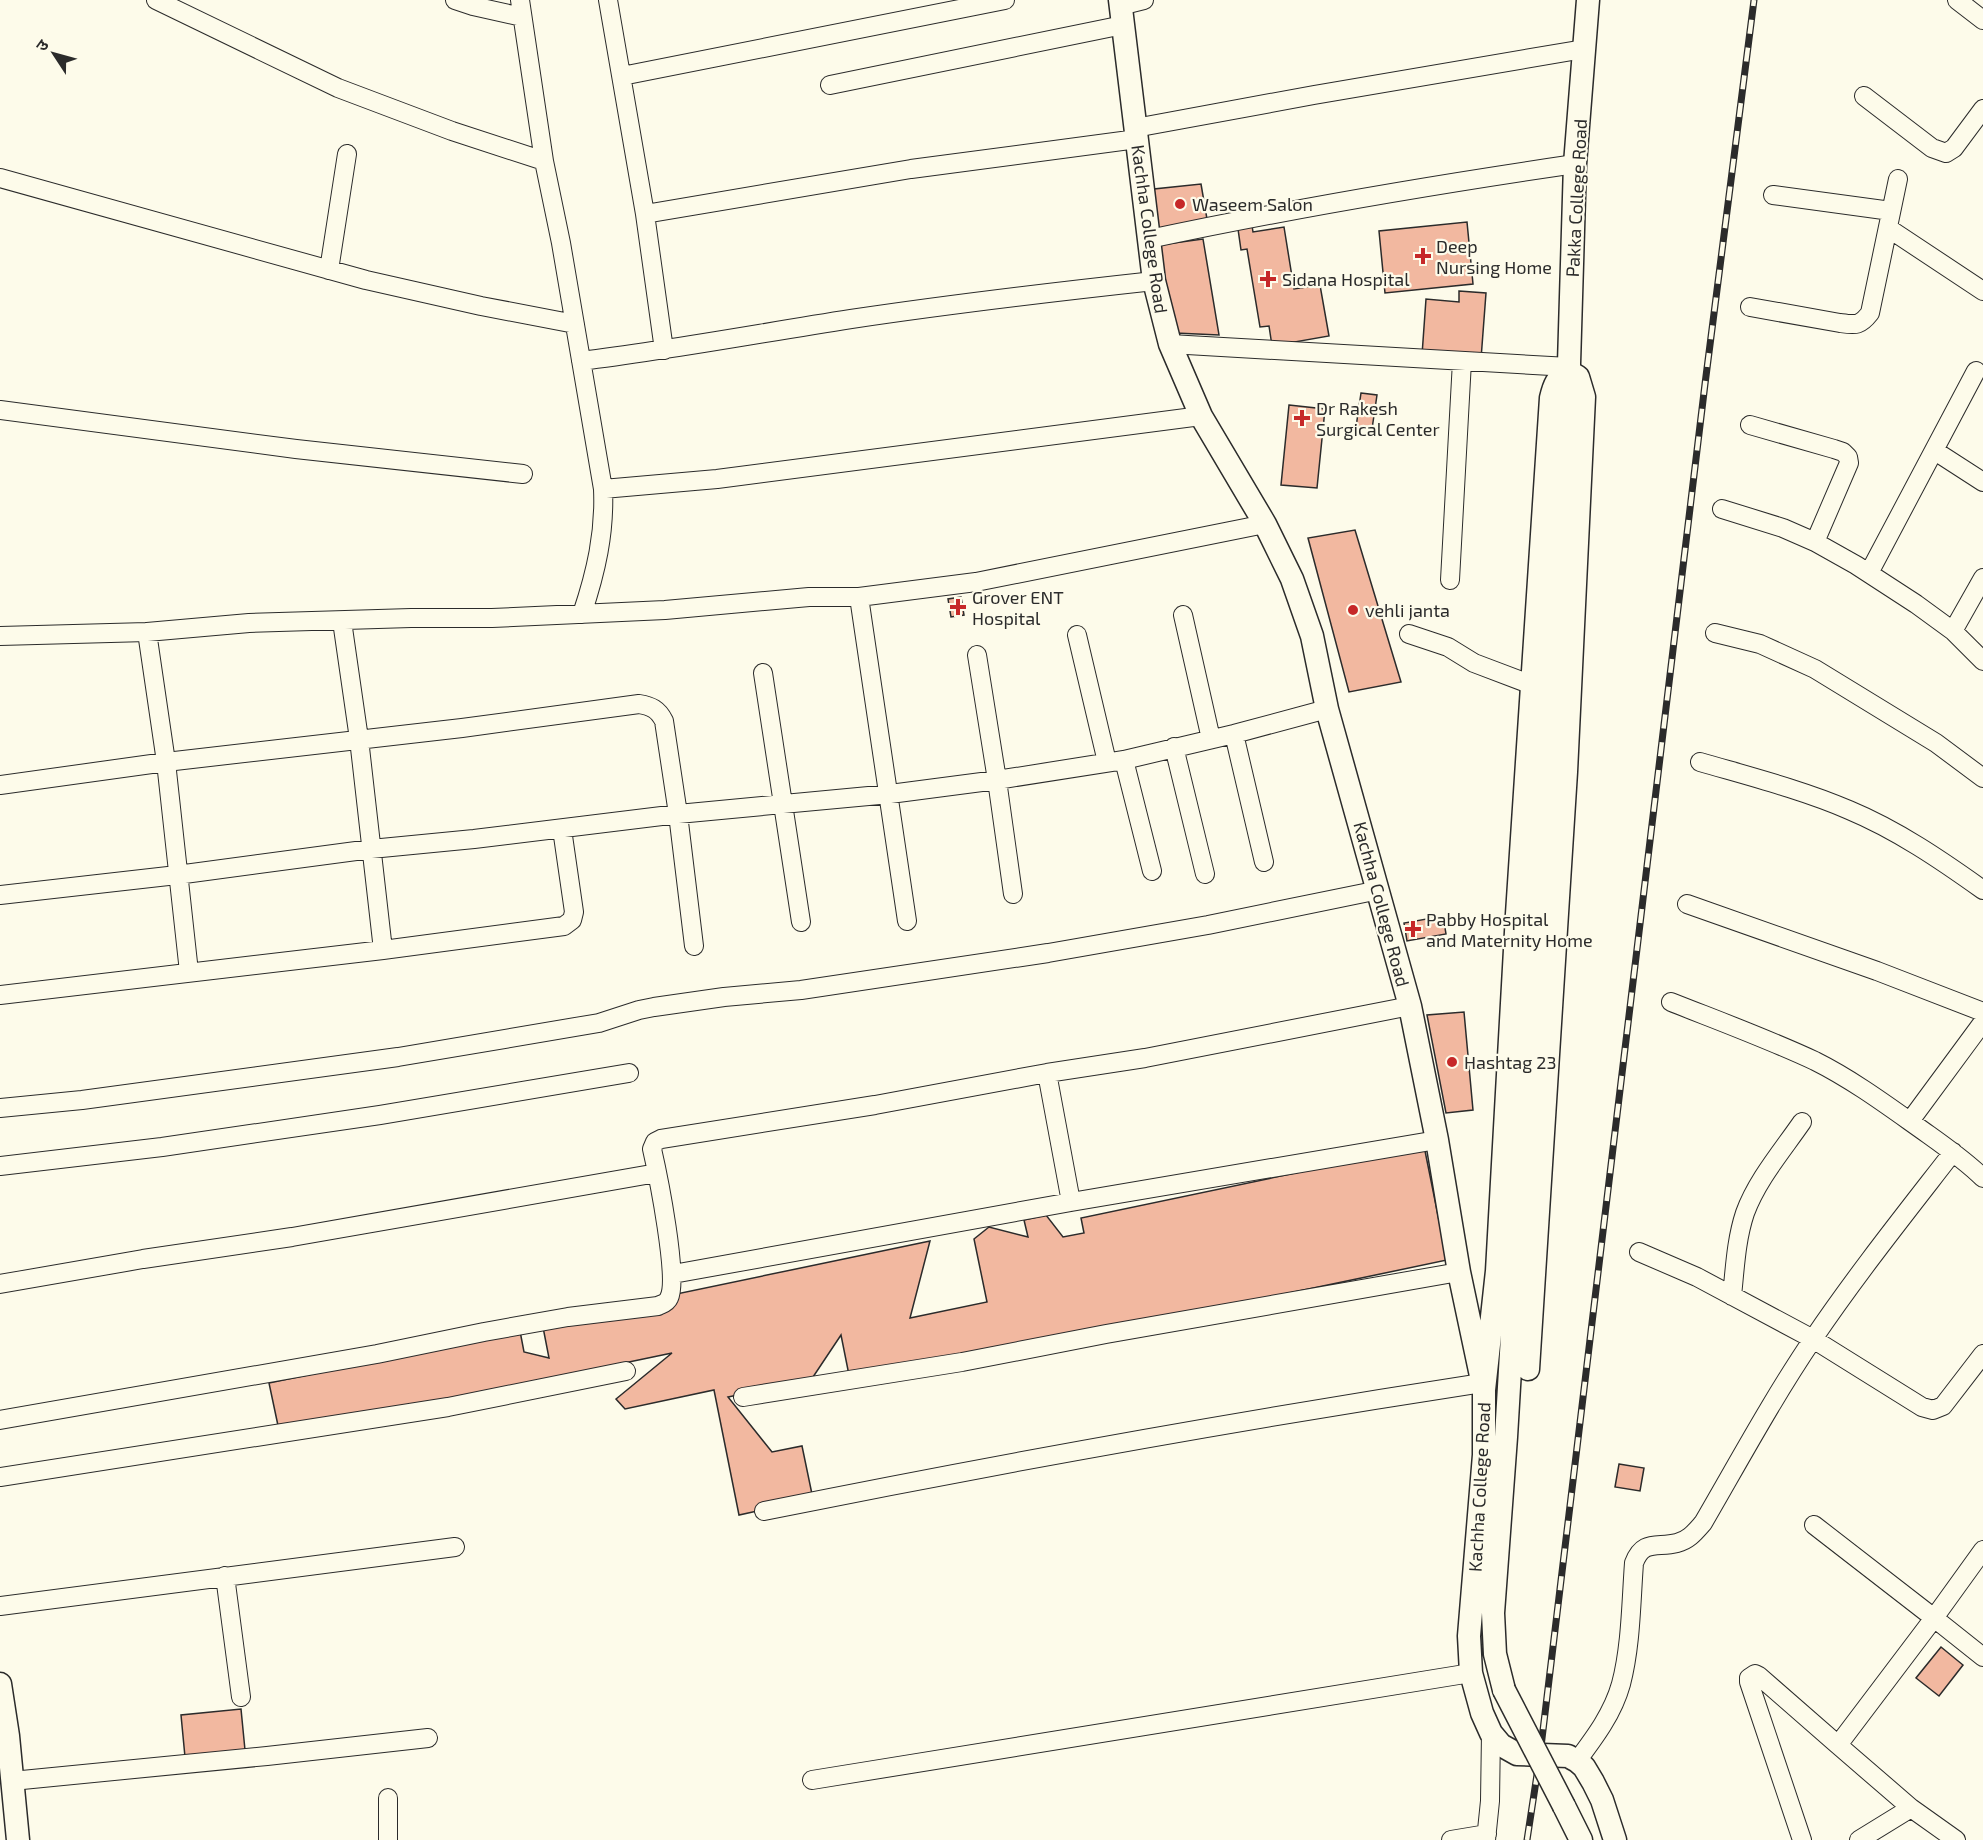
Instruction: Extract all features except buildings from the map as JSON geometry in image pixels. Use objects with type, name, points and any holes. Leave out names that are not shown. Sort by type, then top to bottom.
[{"type":"street","points":[[156,0],[338,88],[452,131],[543,161]]},
{"type":"street","points":[[455,0],[473,6],[521,8],[543,161],[575,324],[603,489],[604,516],[600,548],[595,576],[582,614]]},
{"type":"street","points":[[608,0],[645,214],[664,350]]},
{"type":"street","points":[[622,75],[1005,0]]},
{"type":"street","points":[[830,85],[1121,10],[1144,0]]},
{"type":"street","name":"Pakka College Road","points":[[1581,1840],[1504,1690],[1495,1654],[1493,1613],[1507,1425],[1568,397],[1575,164],[1588,0]]},
{"type":"street","points":[[1957,0],[1983,20]]},
{"type":"street","name":"Kachha College Road","points":[[1121,10],[1155,281],[1170,344],[1201,416],[1265,524],[1292,579],[1312,636],[1327,709],[1410,1006],[1437,1140],[1459,1272],[1483,1386],[1484,1455],[1469,1636],[1471,1673],[1482,1713],[1491,1733],[1490,1801],[1486,1837]]},
{"type":"street","points":[[645,214],[1136,134],[1325,93],[1584,49]]},
{"type":"street","points":[[1864,96],[1932,148],[1946,153],[1954,148],[1983,109]]},
{"type":"street","points":[[329,270],[347,154]]},
{"type":"street","points":[[1149,238],[1362,197],[1575,164]]},
{"type":"street","points":[[0,178],[329,270],[480,306],[575,324]]},
{"type":"street","points":[[1750,307],[1855,325],[1863,322],[1869,313],[1898,179]]},
{"type":"street","points":[[1773,195],[1889,220],[1983,291]]},
{"type":"street","points":[[581,362],[899,313],[1155,281]]},
{"type":"street","points":[[1170,344],[1568,369],[1578,377],[1584,397],[1566,772],[1528,1369]]},
{"type":"street","points":[[1450,580],[1462,361]]},
{"type":"street","points":[[764,1511],[988,1467],[1311,1409],[1483,1386],[1497,1271],[1551,398],[1559,377],[1568,369]]},
{"type":"street","points":[[1869,573],[1976,371]]},
{"type":"street","points":[[0,410],[296,449],[523,474]]},
{"type":"street","points":[[603,489],[728,478],[1201,416]]},
{"type":"street","points":[[1750,425],[1834,449],[1843,452],[1848,457],[1849,463],[1815,542]]},
{"type":"street","points":[[1935,451],[1983,482]]},
{"type":"street","points":[[1722,509],[1783,528],[1815,542],[1869,573],[1953,631],[1983,661]]},
{"type":"street","points":[[0,636],[147,632],[249,623],[582,614],[809,597],[859,597],[986,580],[1265,524]]},
{"type":"street","points":[[1953,631],[1983,578]]},
{"type":"street","points":[[859,597],[907,921]]},
{"type":"street","points":[[1183,615],[1211,740]]},
{"type":"street","points":[[342,621],[359,739],[383,950]]},
{"type":"street","points":[[147,632],[166,762],[189,972]]},
{"type":"street","points":[[1714,633],[1760,644],[1815,669],[1936,743],[1983,778]]},
{"type":"street","points":[[1409,634],[1448,647],[1474,663],[1532,685]]},
{"type":"street","points":[[1077,635],[1152,871]]},
{"type":"street","points":[[977,656],[1013,894]]},
{"type":"street","points":[[763,673],[801,922]]},
{"type":"street","points":[[0,785],[166,762],[462,728],[639,704],[650,706],[659,712],[664,721],[694,946]]},
{"type":"street","points":[[0,895],[177,875],[371,849],[678,814],[890,794],[997,780],[1116,761],[1211,740],[1327,709]]},
{"type":"street","points":[[1234,734],[1264,862]]},
{"type":"street","points":[[1174,747],[1205,874]]},
{"type":"street","points":[[1700,762],[1849,810],[1898,834],[1983,890]]},
{"type":"street","points":[[0,995],[383,950],[564,926],[572,920],[574,912],[562,829]]},
{"type":"street","points":[[0,1108],[82,1100],[422,1053],[599,1023],[654,1007],[801,990],[1026,956],[1208,925],[1379,890]]},
{"type":"street","points":[[1687,904],[1877,971],[1983,1012]]},
{"type":"street","points":[[1671,1002],[1772,1041],[1817,1062],[1910,1121],[1953,1152],[1983,1178]]},
{"type":"street","points":[[0,1420],[366,1356],[526,1324],[658,1306],[669,1298],[673,1274],[652,1149],[655,1142],[661,1139],[1145,1058],[1410,1006]]},
{"type":"street","points":[[1910,1121],[1983,1022]]},
{"type":"street","points":[[0,1166],[162,1147],[380,1116],[629,1073]]},
{"type":"street","points":[[1047,1073],[1071,1202]]},
{"type":"street","points":[[1732,1296],[1738,1239],[1746,1212],[1759,1185],[1802,1122]]},
{"type":"street","points":[[673,1274],[1071,1202],[1437,1140]]},
{"type":"street","points":[[1577,1761],[1608,1715],[1621,1685],[1634,1563],[1637,1554],[1643,1548],[1677,1543],[1691,1537],[1703,1523],[1781,1388],[1813,1339],[1856,1278],[1953,1152]]},
{"type":"street","points":[[0,1284],[143,1259],[292,1237],[657,1173]]},
{"type":"street","points":[[1639,1252],[1697,1277],[1813,1339],[1922,1407],[1933,1410],[1943,1406],[1983,1354]]},
{"type":"street","points":[[743,1397],[962,1362],[1459,1272]]},
{"type":"street","points":[[0,1477],[448,1407],[626,1371]]},
{"type":"street","points":[[1814,1525],[1983,1657]]},
{"type":"street","points":[[0,1606],[455,1547]]},
{"type":"street","points":[[1838,1745],[1983,1550]]},
{"type":"street","points":[[225,1576],[241,1696]]},
{"type":"street","points":[[812,1780],[1471,1673]]},
{"type":"street","points":[[1802,1840],[1749,1682],[1749,1678],[1755,1674],[1911,1808],[1956,1840]]},
{"type":"street","points":[[0,1684],[8,1792],[18,1840]]},
{"type":"street","points":[[1491,1733],[1501,1745],[1517,1754],[1568,1756],[1584,1767],[1593,1782],[1614,1836],[1588,1840]]},
{"type":"street","points":[[8,1792],[267,1756],[428,1738]]},
{"type":"street","points":[[388,1798],[388,1840]]},
{"type":"street","points":[[1859,1840],[1911,1808]]},
{"type":"street","points":[[1451,1840],[1486,1837]]},
{"type":"railway","points":[[1527,1840],[1540,1755],[1705,384],[1754,0]]},
{"type":"place","name":"Waseem Salon","points":[[1180,204]]},
{"type":"place","name":"Deep Nursing Home","points":[[1423,256]]},
{"type":"place","name":"Sidana Hospital","points":[[1268,279]]},
{"type":"place","name":"Dr Rakesh Surgical Center","points":[[1302,418]]},
{"type":"place","name":"Grover ENT Hospital","points":[[958,607]]},
{"type":"place","name":"vehli janta","points":[[1353,610]]},
{"type":"place","name":"Pabby Hospital and Maternity Home","points":[[1413,929]]},
{"type":"place","name":"Hashtag 23","points":[[1452,1062]]}]
